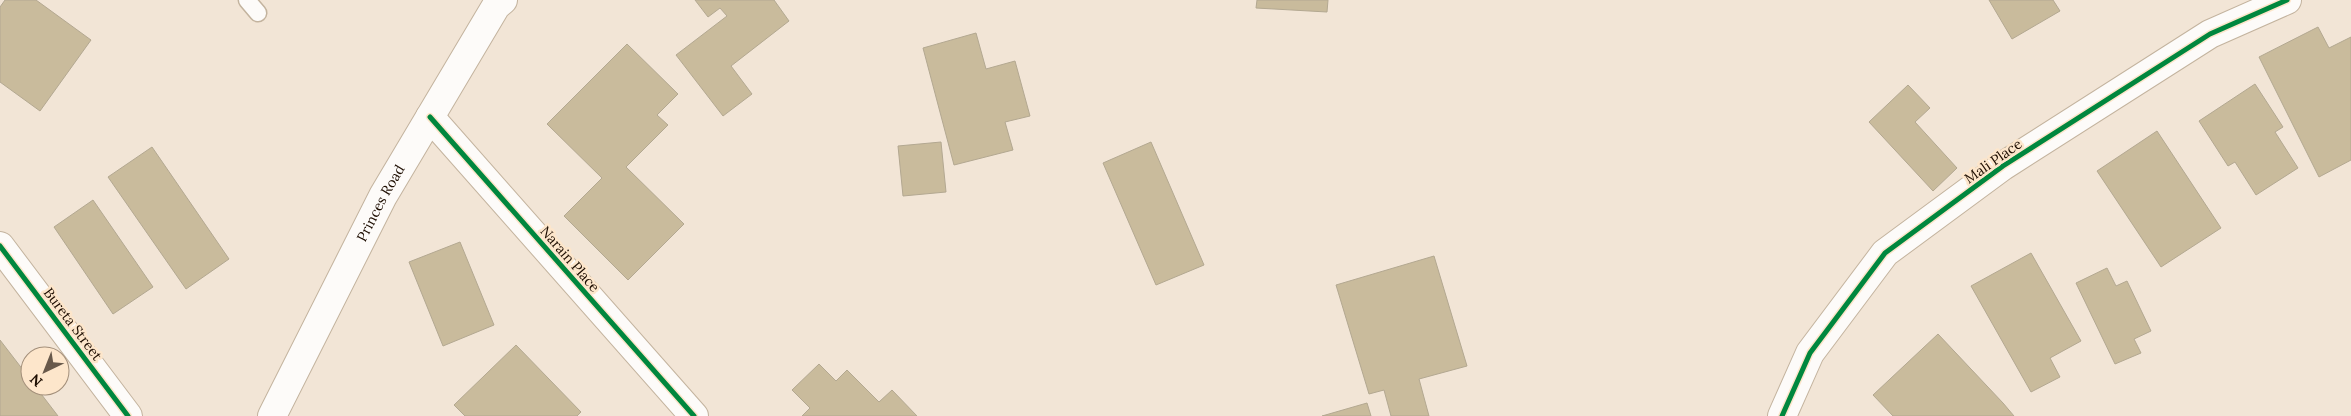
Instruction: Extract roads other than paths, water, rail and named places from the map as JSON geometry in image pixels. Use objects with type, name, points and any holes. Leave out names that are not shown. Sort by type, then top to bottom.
[{"type":"street","name":"Princes Road","points":[[272,416],[383,196],[496,6],[503,0]]},
{"type":"street","name":"Mali Place","points":[[1782,416],[1810,353],[1885,253],[2003,166],[2210,34],[2288,0]]},
{"type":"street","name":"Narain Place","points":[[430,117],[694,416]]},
{"type":"street","name":"Bureta Street","points":[[0,246],[128,416]]},
{"type":"lane","points":[[246,0],[258,12]]}]
